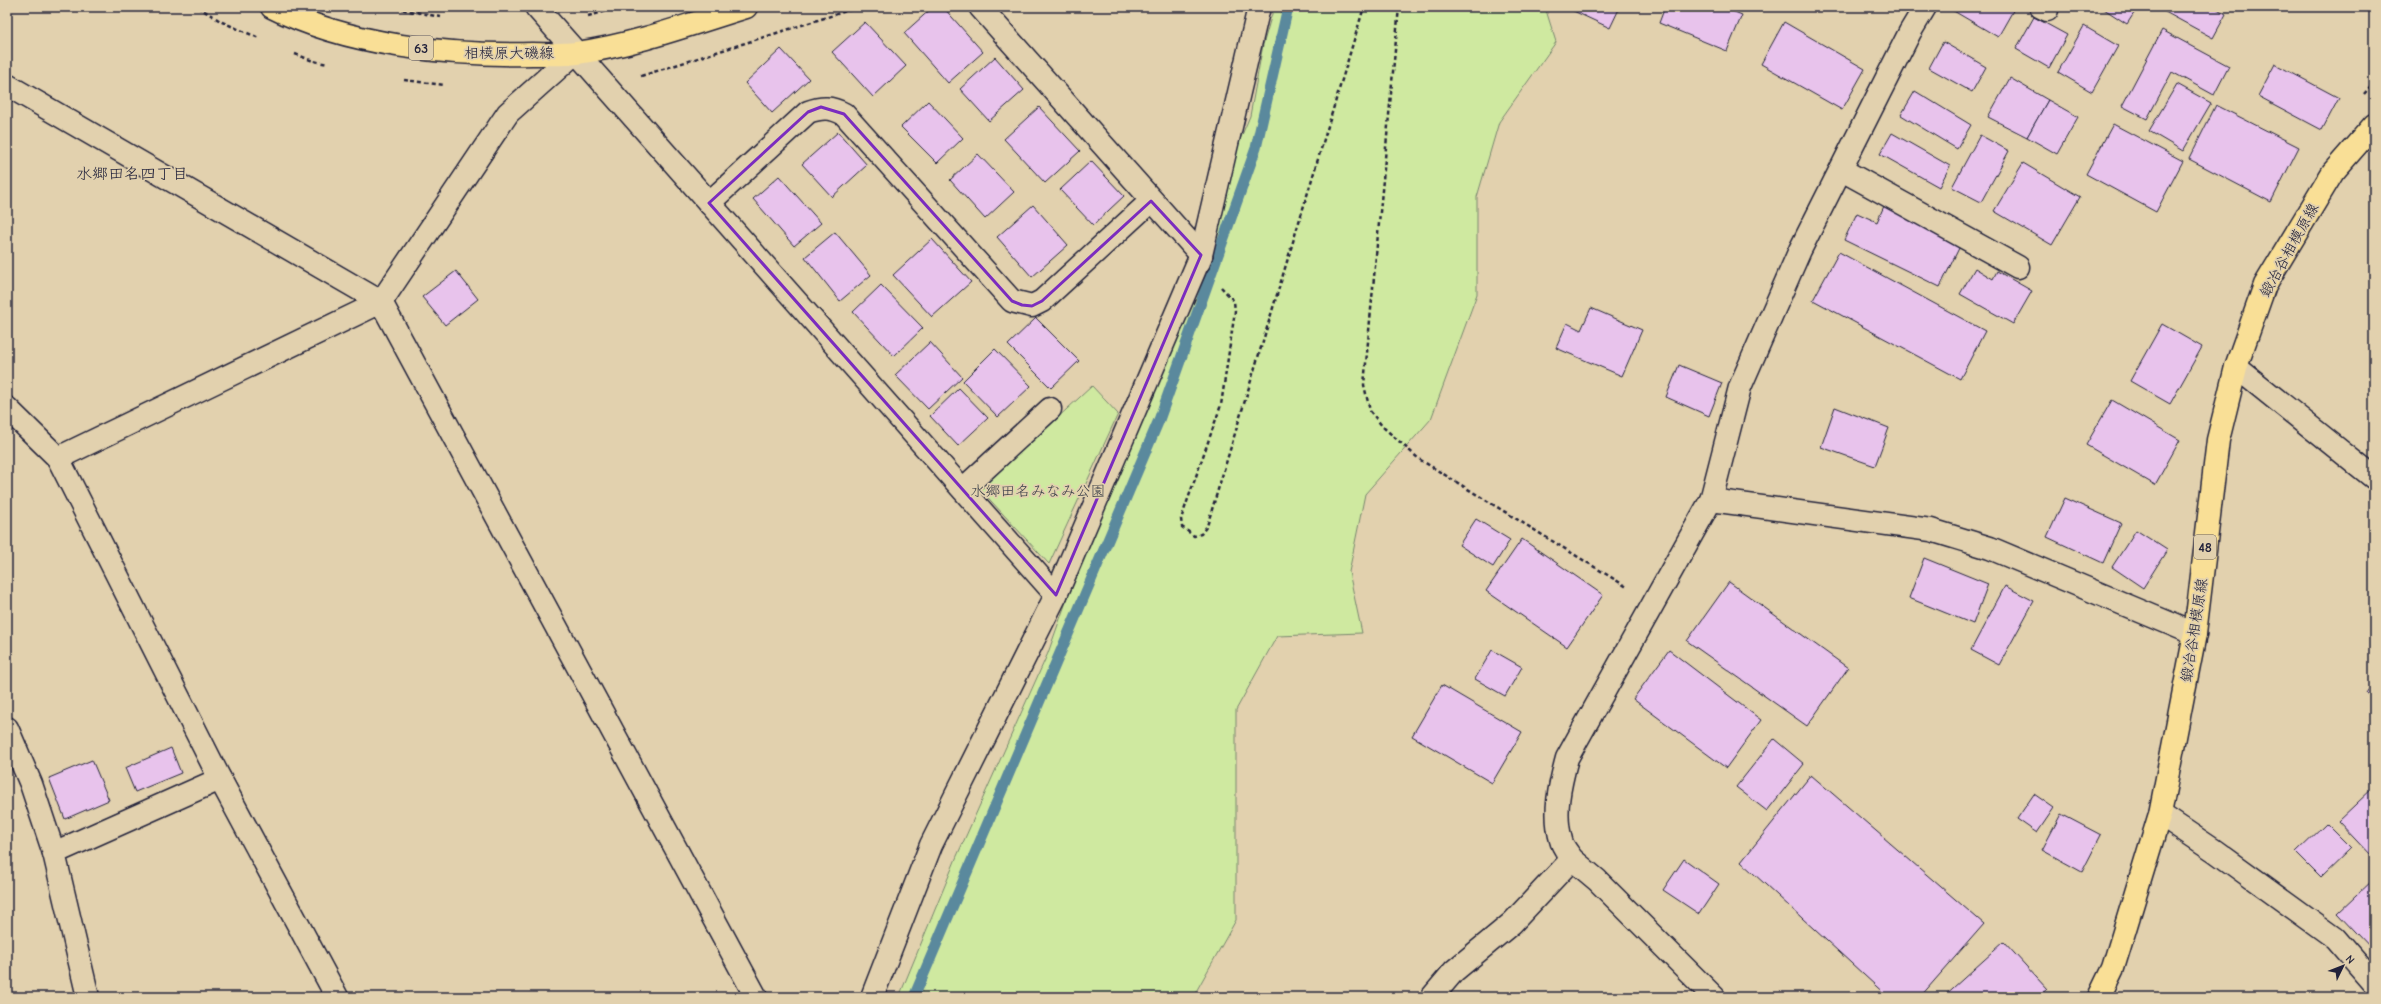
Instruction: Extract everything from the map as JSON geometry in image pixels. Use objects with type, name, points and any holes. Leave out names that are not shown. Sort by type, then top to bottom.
[{"type":"main road","name":"相模原大磯線","points":[[272,7],[322,28],[419,48],[476,55],[575,53],[610,47],[746,7]]},
{"type":"main road","name":"鍛冶谷相模原線","points":[[2099,997],[2113,968],[2160,814],[2196,634],[2218,440],[2236,367],[2265,285],[2333,172],[2374,125]]},
{"type":"street","points":[[536,7],[575,53],[1056,595]]},
{"type":"street","points":[[980,7],[1200,258]]},
{"type":"street","points":[[872,997],[931,845],[1056,595],[1200,258],[1259,7]]},
{"type":"street","points":[[1714,997],[1597,880],[1572,859],[1561,841],[1558,820],[1558,790],[1568,758],[1655,604],[1711,500],[1740,387],[1800,250],[1842,170],[1910,32],[1925,7]]},
{"type":"street","points":[[58,458],[381,302],[508,113],[575,53]]},
{"type":"street","points":[[7,85],[381,302],[756,997]]},
{"type":"street","points":[[709,203],[808,112],[821,107],[833,109],[844,114],[1012,301],[1032,306],[1042,301],[1151,202]]},
{"type":"street","points":[[1842,170],[2018,267]]},
{"type":"street","points":[[2236,367],[2374,478]]},
{"type":"street","points":[[7,408],[58,458],[220,779],[337,997]]},
{"type":"street","points":[[963,489],[1050,409]]},
{"type":"street","points":[[1711,500],[1931,530],[1990,548],[2196,634]]},
{"type":"street","points":[[7,728],[31,784],[54,853],[88,997]]},
{"type":"street","points":[[54,853],[220,779]]},
{"type":"street","points":[[2160,814],[2216,851],[2335,938],[2374,983]]},
{"type":"street","points":[[1432,997],[1454,972],[1512,922],[1572,859]]},
{"type":"path","points":[[389,7],[442,17]]},
{"type":"path","points":[[585,17],[622,7]]},
{"type":"path","points":[[635,78],[859,7]]},
{"type":"path","points":[[1230,295],[1234,301],[1236,311],[1221,405],[1181,519],[1182,527],[1194,536],[1202,534],[1207,526],[1364,7]]},
{"type":"path","points":[[1399,7],[1364,385],[1370,411],[1383,427],[1419,459],[1655,604]]},
{"type":"highlighted area","points":[[821,107],[844,114],[1012,301],[1022,305],[1032,306],[1042,301],[1151,201],[1201,255],[1056,595],[709,203],[808,112]]},
{"type":"green space","points":[[1274,7],[1545,7],[1556,42],[1499,122],[1477,197],[1477,294],[1431,419],[1365,494],[1349,572],[1362,633],[1277,636],[1236,710],[1236,920],[1193,997],[899,997],[957,856],[1048,653],[1177,288],[1250,116],[1263,45]]},
{"type":"green space","name":"水郷田名みなみ公園","points":[[1092,386],[1118,414],[1049,564],[980,489]]},
{"type":"building","points":[[933,7],[943,7],[983,52],[948,83],[904,33]]},
{"type":"building","points":[[1565,7],[1620,7],[1610,28]]},
{"type":"building","points":[[1665,7],[1722,7],[1742,15],[1727,51],[1659,23]]},
{"type":"building","points":[[1954,7],[2015,7],[1998,37],[1952,10]]},
{"type":"building","points":[[2101,7],[2138,7],[2127,24]]},
{"type":"building","points":[[2156,7],[2214,7],[2226,14],[2213,38]]},
{"type":"building","points":[[2034,17],[2067,35],[2049,68],[2016,49]]},
{"type":"building","points":[[865,22],[906,66],[873,97],[832,52]]},
{"type":"building","points":[[1784,22],[1865,69],[1842,110],[1761,64]]},
{"type":"building","points":[[2084,26],[2118,46],[2092,92],[2058,72]]},
{"type":"building","points":[[2162,30],[2229,66],[2214,95],[2172,72],[2147,119],[2122,106]]},
{"type":"building","points":[[1943,42],[1986,67],[1972,92],[1929,68]]},
{"type":"building","points":[[781,49],[809,79],[772,113],[745,83]]},
{"type":"building","points":[[995,57],[1024,90],[989,121],[960,89]]},
{"type":"building","points":[[2275,64],[2339,98],[2322,130],[2258,96]]},
{"type":"building","points":[[2010,78],[2048,100],[2027,137],[1988,117]]},
{"type":"building","points":[[2177,84],[2211,103],[2183,151],[2149,131]]},
{"type":"building","points":[[1915,91],[1971,125],[1957,149],[1901,115]]},
{"type":"building","points":[[2048,100],[2078,117],[2057,154],[2027,137]]},
{"type":"building","points":[[928,101],[963,138],[937,163],[901,127]]},
{"type":"building","points":[[2216,105],[2299,147],[2271,202],[2189,159]]},
{"type":"building","points":[[1039,107],[1080,151],[1045,183],[1004,139]]},
{"type":"building","points":[[2113,124],[2183,161],[2156,212],[2086,174]]},
{"type":"building","points":[[838,132],[867,165],[832,197],[802,164]]},
{"type":"building","points":[[1892,133],[1950,166],[1939,187],[1880,154]]},
{"type":"building","points":[[1980,135],[2009,151],[1981,202],[1952,187]]},
{"type":"building","points":[[978,154],[1014,192],[985,219],[950,180]]},
{"type":"building","points":[[1091,161],[1124,196],[1093,225],[1060,190]]},
{"type":"building","points":[[2023,163],[2080,197],[2052,245],[1994,211]]},
{"type":"building","points":[[779,176],[821,223],[794,246],[753,199]]},
{"type":"building","points":[[1033,205],[1068,245],[1032,277],[997,237]]},
{"type":"building","points":[[1884,206],[1961,244],[1940,287],[1844,240],[1857,213],[1877,222]]},
{"type":"building","points":[[835,232],[871,275],[840,301],[805,257]]},
{"type":"building","points":[[932,239],[971,282],[932,317],[893,275]]},
{"type":"building","points":[[1839,252],[1985,331],[1960,379],[1813,300]]},
{"type":"building","points":[[1975,268],[1993,279],[1997,271],[2032,291],[2013,324],[1960,294]]},
{"type":"building","points":[[456,271],[478,299],[445,325],[422,297]]},
{"type":"building","points":[[881,285],[923,328],[894,356],[853,312]]},
{"type":"building","points":[[1591,308],[1642,330],[1622,376],[1556,348],[1567,323],[1581,330]]},
{"type":"building","points":[[1036,318],[1079,361],[1051,388],[1008,345]]},
{"type":"building","points":[[2162,324],[2202,347],[2170,404],[2130,381]]},
{"type":"building","points":[[930,342],[962,377],[928,409],[895,375]]},
{"type":"building","points":[[995,349],[1031,386],[998,417],[963,381]]},
{"type":"building","points":[[1679,365],[1722,383],[1709,416],[1666,397]]},
{"type":"building","points":[[959,388],[988,418],[958,446],[930,416]]},
{"type":"building","points":[[2112,400],[2180,440],[2155,485],[2086,445]]},
{"type":"building","points":[[1835,407],[1889,428],[1875,466],[1821,447]]},
{"type":"building","points":[[2065,498],[2121,523],[2103,563],[2047,537]]},
{"type":"building","points":[[1476,519],[1510,540],[1493,567],[1459,545]]},
{"type":"building","points":[[2136,530],[2167,550],[2143,588],[2112,567]]},
{"type":"building","points":[[1522,539],[1603,595],[1567,647],[1486,591]]},
{"type":"building","points":[[1924,558],[1988,584],[1973,624],[1909,598]]},
{"type":"building","points":[[1729,582],[1848,668],[1807,726],[1687,641]]},
{"type":"building","points":[[2005,586],[2034,601],[1999,665],[1971,650]]},
{"type":"building","points":[[1492,650],[1522,667],[1505,696],[1475,679]]},
{"type":"building","points":[[1669,650],[1761,720],[1726,768],[1633,699]]},
{"type":"building","points":[[2374,682],[2374,700],[2366,693]]},
{"type":"building","points":[[1442,685],[1522,732],[1492,783],[1412,736]]},
{"type":"building","points":[[1774,739],[1804,764],[1767,811],[1736,787]]},
{"type":"building","points":[[171,748],[181,773],[135,792],[125,768]]},
{"type":"building","points":[[92,760],[109,800],[65,819],[49,778]]},
{"type":"building","points":[[1811,775],[1984,924],[1920,997],[1888,997],[1741,862]]},
{"type":"building","points":[[2374,787],[2374,855],[2372,857],[2338,821]]},
{"type":"building","points":[[2034,794],[2054,808],[2037,833],[2017,819]]},
{"type":"building","points":[[2061,814],[2101,835],[2082,872],[2042,850]]},
{"type":"building","points":[[2326,823],[2351,848],[2321,877],[2296,852]]},
{"type":"building","points":[[1684,859],[1719,884],[1699,914],[1663,890]]},
{"type":"building","points":[[2374,879],[2374,951],[2338,913]]},
{"type":"building","points":[[2004,942],[2047,989],[2038,997],[1943,997]]},
{"type":"waterway","points":[[914,997],[1159,420],[1256,148],[1288,7]]},
{"type":"district","name":"水郷田名四丁目","points":[[132,174]]}]
